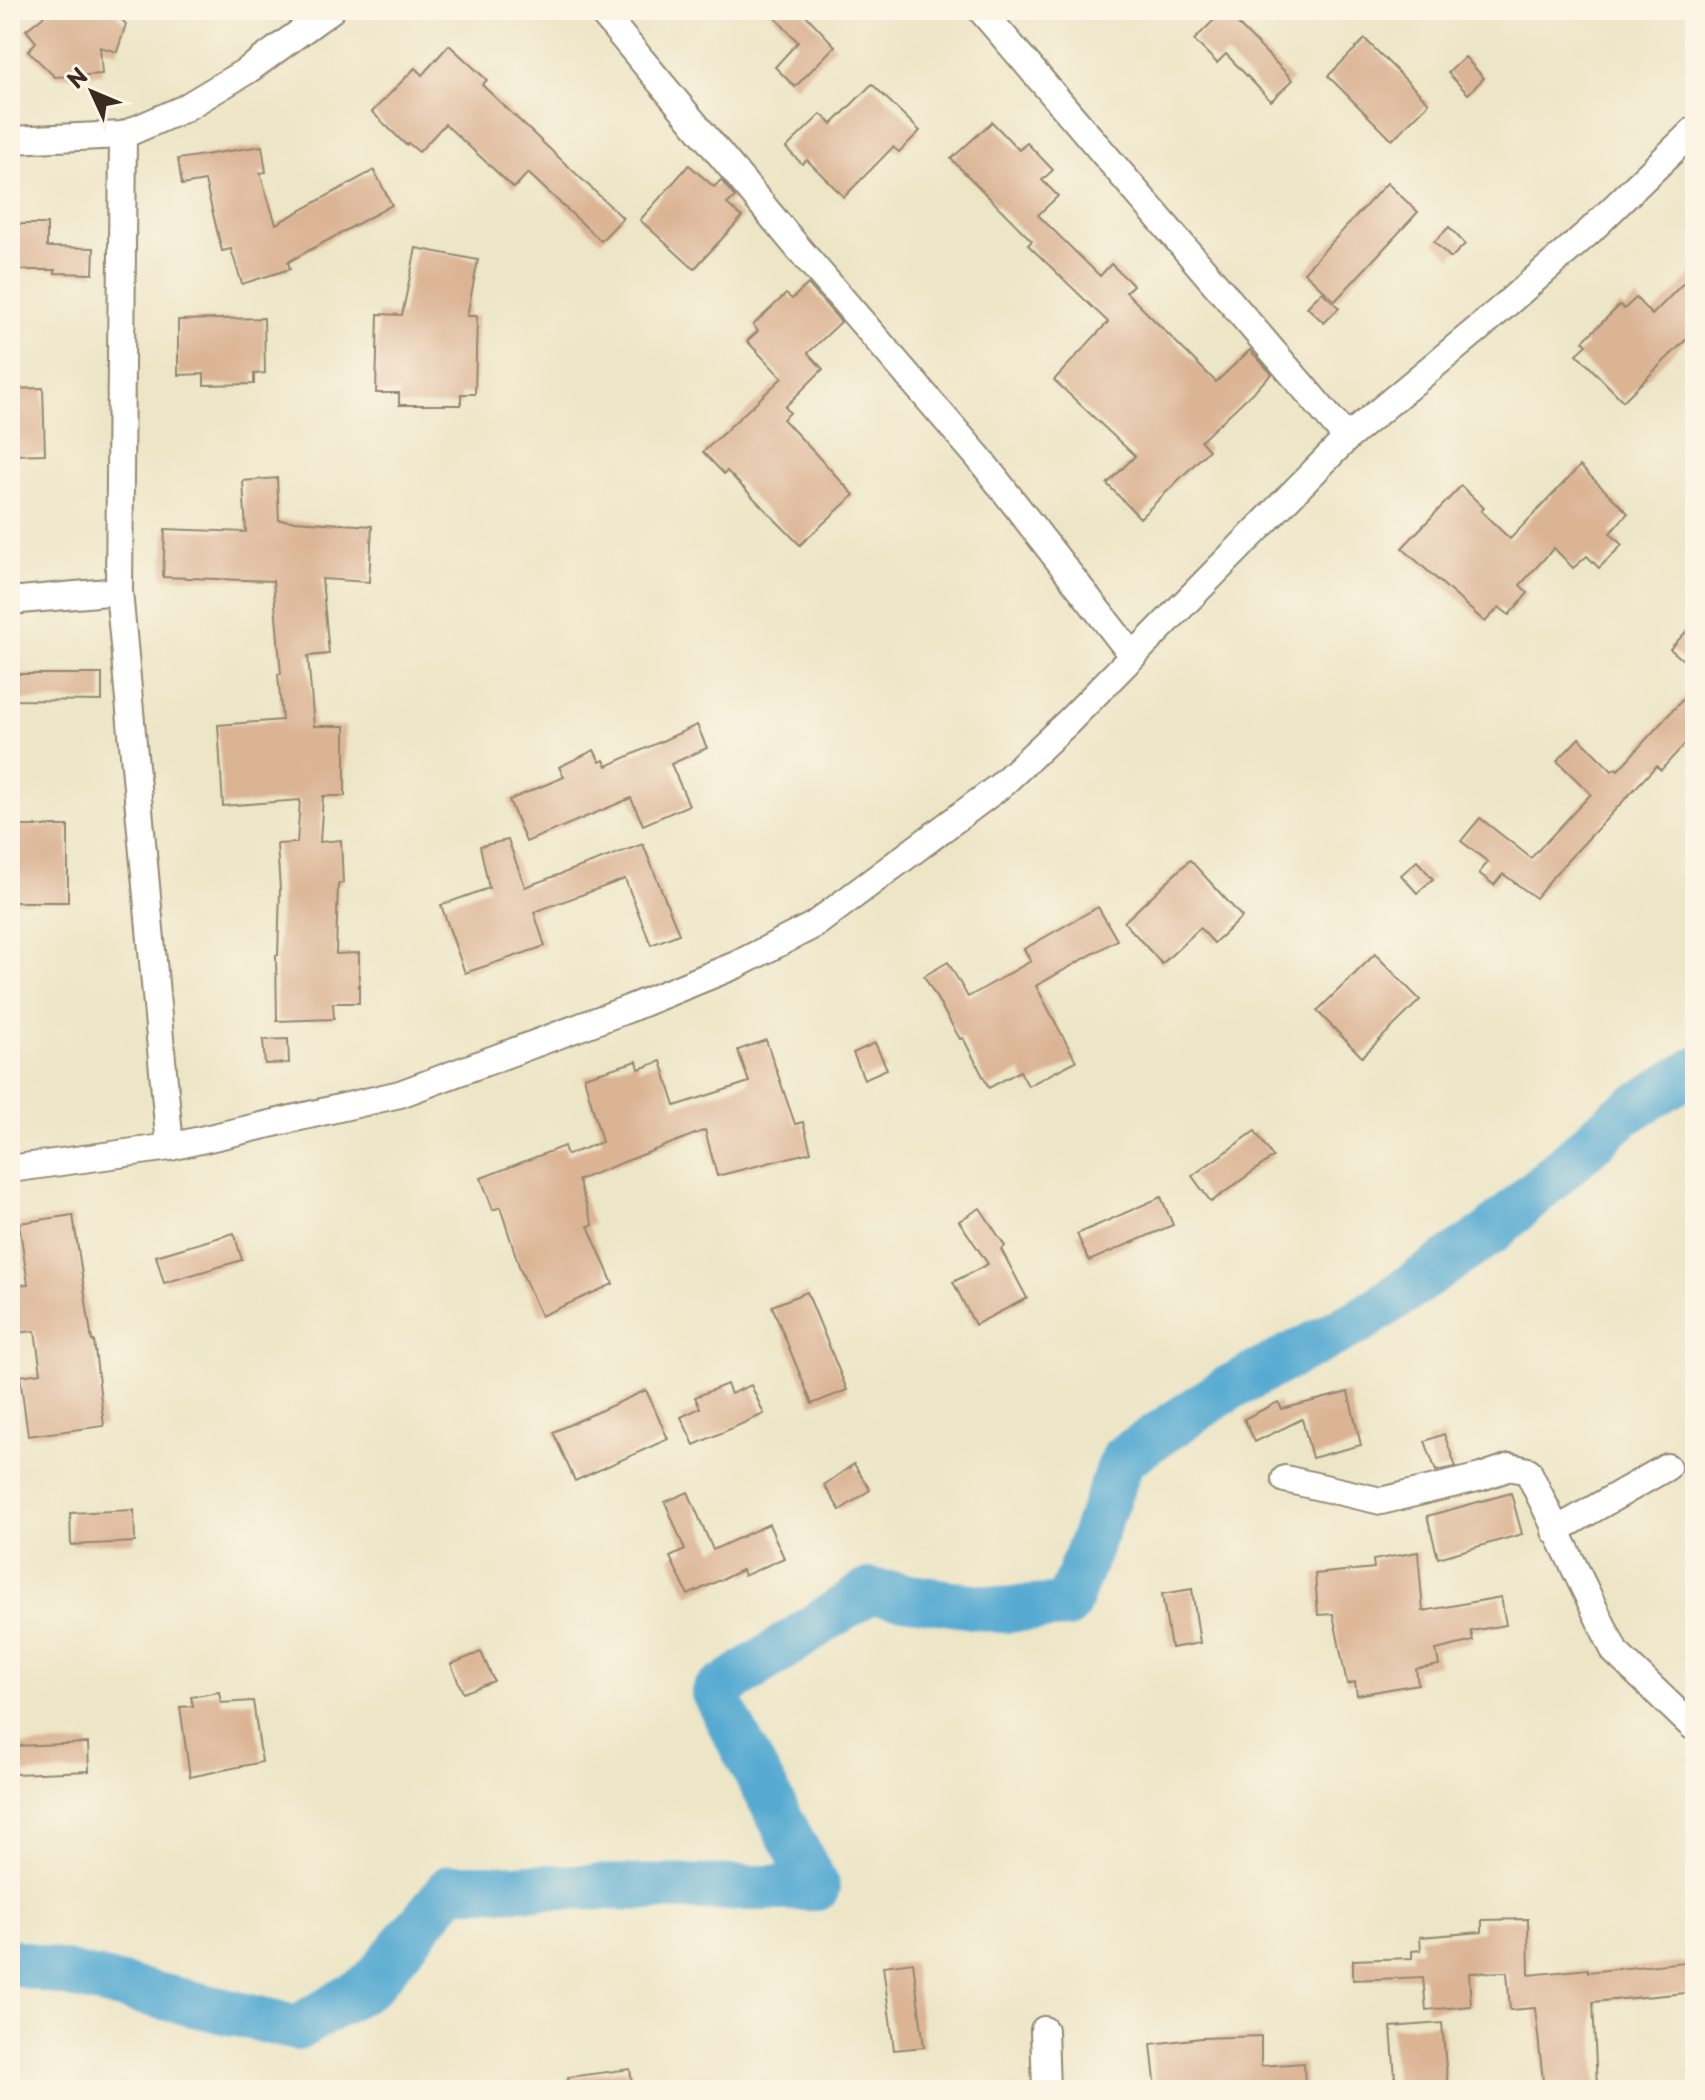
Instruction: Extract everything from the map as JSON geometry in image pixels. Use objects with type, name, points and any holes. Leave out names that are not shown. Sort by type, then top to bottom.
[{"type":"street","points":[[10,140],[123,135],[183,109],[248,70],[331,10]]},
{"type":"street","points":[[600,10],[799,249],[979,458],[1133,656]]},
{"type":"street","points":[[981,10],[1347,438]]},
{"type":"street","points":[[10,1169],[170,1147],[400,1094],[736,965],[814,925],[1000,786],[1347,438],[1590,231],[1695,129]]},
{"type":"street","points":[[123,135],[119,591],[170,1147]]},
{"type":"street","points":[[10,601],[119,591]]},
{"type":"street","points":[[1285,1479],[1381,1501],[1510,1467],[1528,1471],[1615,1652],[1694,1725]]},
{"type":"street","points":[[1555,1531],[1667,1467]]},
{"type":"street","points":[[1044,2030],[1046,2090]]},
{"type":"building","points":[[51,10],[112,10],[126,24],[117,52],[100,47],[102,74],[55,77],[28,51],[36,42],[26,30]]},
{"type":"building","points":[[768,10],[801,10],[835,46],[795,87],[775,67],[798,42]]},
{"type":"building","points":[[1224,10],[1293,80],[1271,101],[1226,54],[1217,63],[1194,40]]},
{"type":"building","points":[[1365,39],[1429,103],[1392,140],[1328,76]]},
{"type":"building","points":[[449,45],[487,80],[482,85],[623,218],[601,241],[528,173],[514,188],[445,124],[419,152],[408,143],[406,145],[372,112],[415,68],[422,75]]},
{"type":"building","points":[[1465,57],[1484,78],[1468,94],[1448,73]]},
{"type":"building","points":[[872,84],[920,131],[899,152],[893,147],[844,197],[807,160],[802,164],[786,148],[821,114],[832,124]]},
{"type":"building","points":[[992,122],[1019,150],[1027,143],[1053,170],[1042,180],[1058,196],[1038,215],[1100,276],[1111,264],[1133,285],[1126,292],[1216,382],[1250,350],[1272,374],[1201,441],[1209,450],[1140,518],[1107,484],[1135,456],[1054,380],[1108,322],[1028,245],[1032,241],[951,159]]},
{"type":"building","points":[[262,146],[266,172],[260,173],[276,224],[374,170],[392,205],[288,262],[290,269],[242,284],[231,249],[222,251],[205,181],[182,185],[178,159]]},
{"type":"building","points":[[689,165],[714,187],[721,180],[735,197],[727,204],[742,217],[694,269],[640,220]]},
{"type":"building","points":[[1387,183],[1418,212],[1335,301],[1304,272]]},
{"type":"building","points":[[10,224],[47,224],[47,247],[94,248],[93,274],[10,270]]},
{"type":"building","points":[[1449,227],[1465,244],[1451,258],[1434,242]]},
{"type":"building","points":[[416,248],[478,260],[467,316],[477,316],[475,394],[461,394],[461,405],[399,405],[399,393],[376,393],[378,314],[402,315]]},
{"type":"building","points":[[1695,271],[1695,331],[1623,401],[1577,354],[1587,345],[1583,341],[1620,305],[1624,309],[1636,298],[1652,315]]},
{"type":"building","points":[[808,284],[841,322],[808,353],[823,369],[785,407],[790,413],[783,419],[854,495],[800,545],[727,471],[724,474],[703,452],[782,378],[747,341],[758,331],[753,325],[786,294],[792,299]]},
{"type":"building","points":[[1322,292],[1339,308],[1324,323],[1307,307]]},
{"type":"building","points":[[264,318],[265,373],[254,374],[254,384],[204,385],[204,374],[178,375],[178,320]]},
{"type":"building","points":[[43,388],[45,454],[10,455],[10,389]]},
{"type":"building","points":[[1580,466],[1628,513],[1610,533],[1622,545],[1599,568],[1587,556],[1573,568],[1554,548],[1520,585],[1528,593],[1509,615],[1499,607],[1485,622],[1402,548],[1461,486],[1510,539]]},
{"type":"building","points":[[277,478],[279,520],[372,526],[369,582],[322,579],[329,654],[308,656],[314,726],[345,726],[345,796],[323,796],[320,842],[341,840],[343,883],[338,884],[336,954],[359,953],[359,1003],[333,1003],[334,1019],[277,1021],[276,955],[280,890],[277,844],[297,843],[300,800],[223,806],[218,725],[282,720],[273,581],[163,577],[165,529],[246,532],[243,481]]},
{"type":"building","points":[[1695,622],[1695,670],[1670,649]]},
{"type":"building","points":[[14,674],[102,674],[102,701],[13,700]]},
{"type":"building","points":[[1695,686],[1695,733],[1661,770],[1656,766],[1536,898],[1503,874],[1494,885],[1479,873],[1488,862],[1461,841],[1480,818],[1531,858],[1591,794],[1557,761],[1579,738],[1612,771],[1618,770]]},
{"type":"building","points":[[697,725],[707,748],[671,764],[689,805],[643,825],[631,798],[526,842],[509,800],[564,777],[559,767],[594,750],[600,762],[604,760],[607,766]]},
{"type":"building","points":[[10,826],[68,826],[68,902],[10,902]]},
{"type":"building","points":[[508,840],[525,887],[643,844],[679,934],[651,945],[625,879],[534,912],[545,946],[465,973],[441,905],[489,888],[480,846]]},
{"type":"building","points":[[1190,860],[1242,917],[1214,943],[1200,928],[1162,964],[1124,922]]},
{"type":"building","points":[[1417,861],[1433,879],[1417,893],[1401,875]]},
{"type":"building","points":[[1098,907],[1117,940],[1036,986],[1076,1061],[1028,1086],[1020,1071],[989,1088],[963,1038],[960,1039],[924,976],[948,962],[968,997],[1031,961],[1024,949]]},
{"type":"building","points":[[1375,954],[1420,1000],[1362,1057],[1317,1011]]},
{"type":"building","points":[[288,1039],[289,1063],[265,1064],[263,1040]]},
{"type":"building","points":[[766,1040],[795,1124],[803,1122],[811,1152],[717,1176],[705,1130],[578,1180],[593,1225],[588,1226],[613,1284],[541,1316],[520,1269],[500,1207],[493,1210],[481,1178],[564,1146],[567,1155],[602,1142],[584,1077],[637,1061],[639,1069],[661,1061],[675,1106],[749,1082],[738,1050]]},
{"type":"building","points":[[875,1043],[887,1069],[864,1079],[853,1053]]},
{"type":"building","points":[[1255,1131],[1273,1157],[1211,1202],[1192,1176]]},
{"type":"building","points":[[1161,1197],[1173,1225],[1089,1261],[1077,1234]]},
{"type":"building","points":[[980,1208],[1005,1246],[1001,1249],[1027,1298],[975,1325],[953,1282],[988,1264],[959,1221]]},
{"type":"building","points":[[73,1215],[94,1341],[104,1426],[28,1436],[20,1376],[41,1373],[35,1331],[16,1333],[10,1287],[28,1284],[19,1223]]},
{"type":"building","points":[[234,1233],[242,1260],[164,1283],[156,1256]]},
{"type":"building","points":[[807,1292],[847,1390],[812,1404],[772,1306]]},
{"type":"building","points":[[727,1384],[731,1394],[751,1385],[764,1414],[694,1445],[681,1417],[700,1408],[695,1397]]},
{"type":"building","points":[[646,1390],[668,1439],[575,1481],[553,1432]]},
{"type":"building","points":[[1348,1392],[1361,1445],[1312,1458],[1302,1419],[1255,1442],[1244,1419],[1278,1402],[1282,1409]]},
{"type":"building","points":[[1444,1434],[1456,1467],[1436,1471],[1425,1441]]},
{"type":"building","points":[[854,1464],[870,1490],[840,1510],[824,1485]]},
{"type":"building","points":[[688,1492],[713,1550],[769,1524],[784,1558],[744,1576],[742,1570],[688,1595],[670,1557],[685,1550],[665,1502]]},
{"type":"building","points":[[1511,1493],[1522,1534],[1438,1558],[1427,1516]]},
{"type":"building","points":[[134,1510],[135,1542],[71,1545],[70,1513]]},
{"type":"building","points":[[1418,1552],[1423,1611],[1501,1597],[1506,1625],[1471,1631],[1473,1641],[1436,1650],[1439,1665],[1416,1669],[1418,1684],[1357,1695],[1355,1682],[1347,1684],[1333,1614],[1318,1615],[1315,1574],[1374,1568],[1373,1560]]},
{"type":"building","points":[[1192,1589],[1200,1643],[1171,1648],[1162,1594]]},
{"type":"building","points":[[481,1652],[494,1681],[463,1693],[451,1664]]},
{"type":"building","points":[[219,1692],[221,1703],[253,1701],[262,1762],[190,1777],[180,1707],[193,1706],[191,1697]]},
{"type":"building","points":[[88,1743],[89,1771],[15,1774],[13,1746]]},
{"type":"building","points":[[1528,1919],[1529,1975],[1695,1961],[1695,1992],[1593,2002],[1597,2087],[1544,2090],[1535,2008],[1510,2010],[1507,1972],[1469,1973],[1471,2006],[1426,2010],[1423,1977],[1353,1980],[1353,1960],[1412,1958],[1412,1951],[1421,1950],[1420,1937],[1482,1932],[1482,1920]]},
{"type":"building","points":[[913,1962],[924,2047],[894,2050],[883,1966]]},
{"type":"building","points":[[1442,2023],[1448,2090],[1396,2090],[1391,2027]]},
{"type":"building","points":[[1261,2036],[1261,2066],[1304,2063],[1305,2087],[1292,2090],[1156,2090],[1151,2044]]},
{"type":"building","points":[[630,2069],[633,2090],[569,2090],[568,2077]]},
{"type":"waterway","points":[[10,1961],[297,2028],[370,1985],[451,1887],[817,1888],[714,1693],[869,1591],[1000,1610],[1067,1606],[1123,1458],[1227,1389],[1363,1319],[1490,1233],[1622,1115],[1695,1070]]}]
